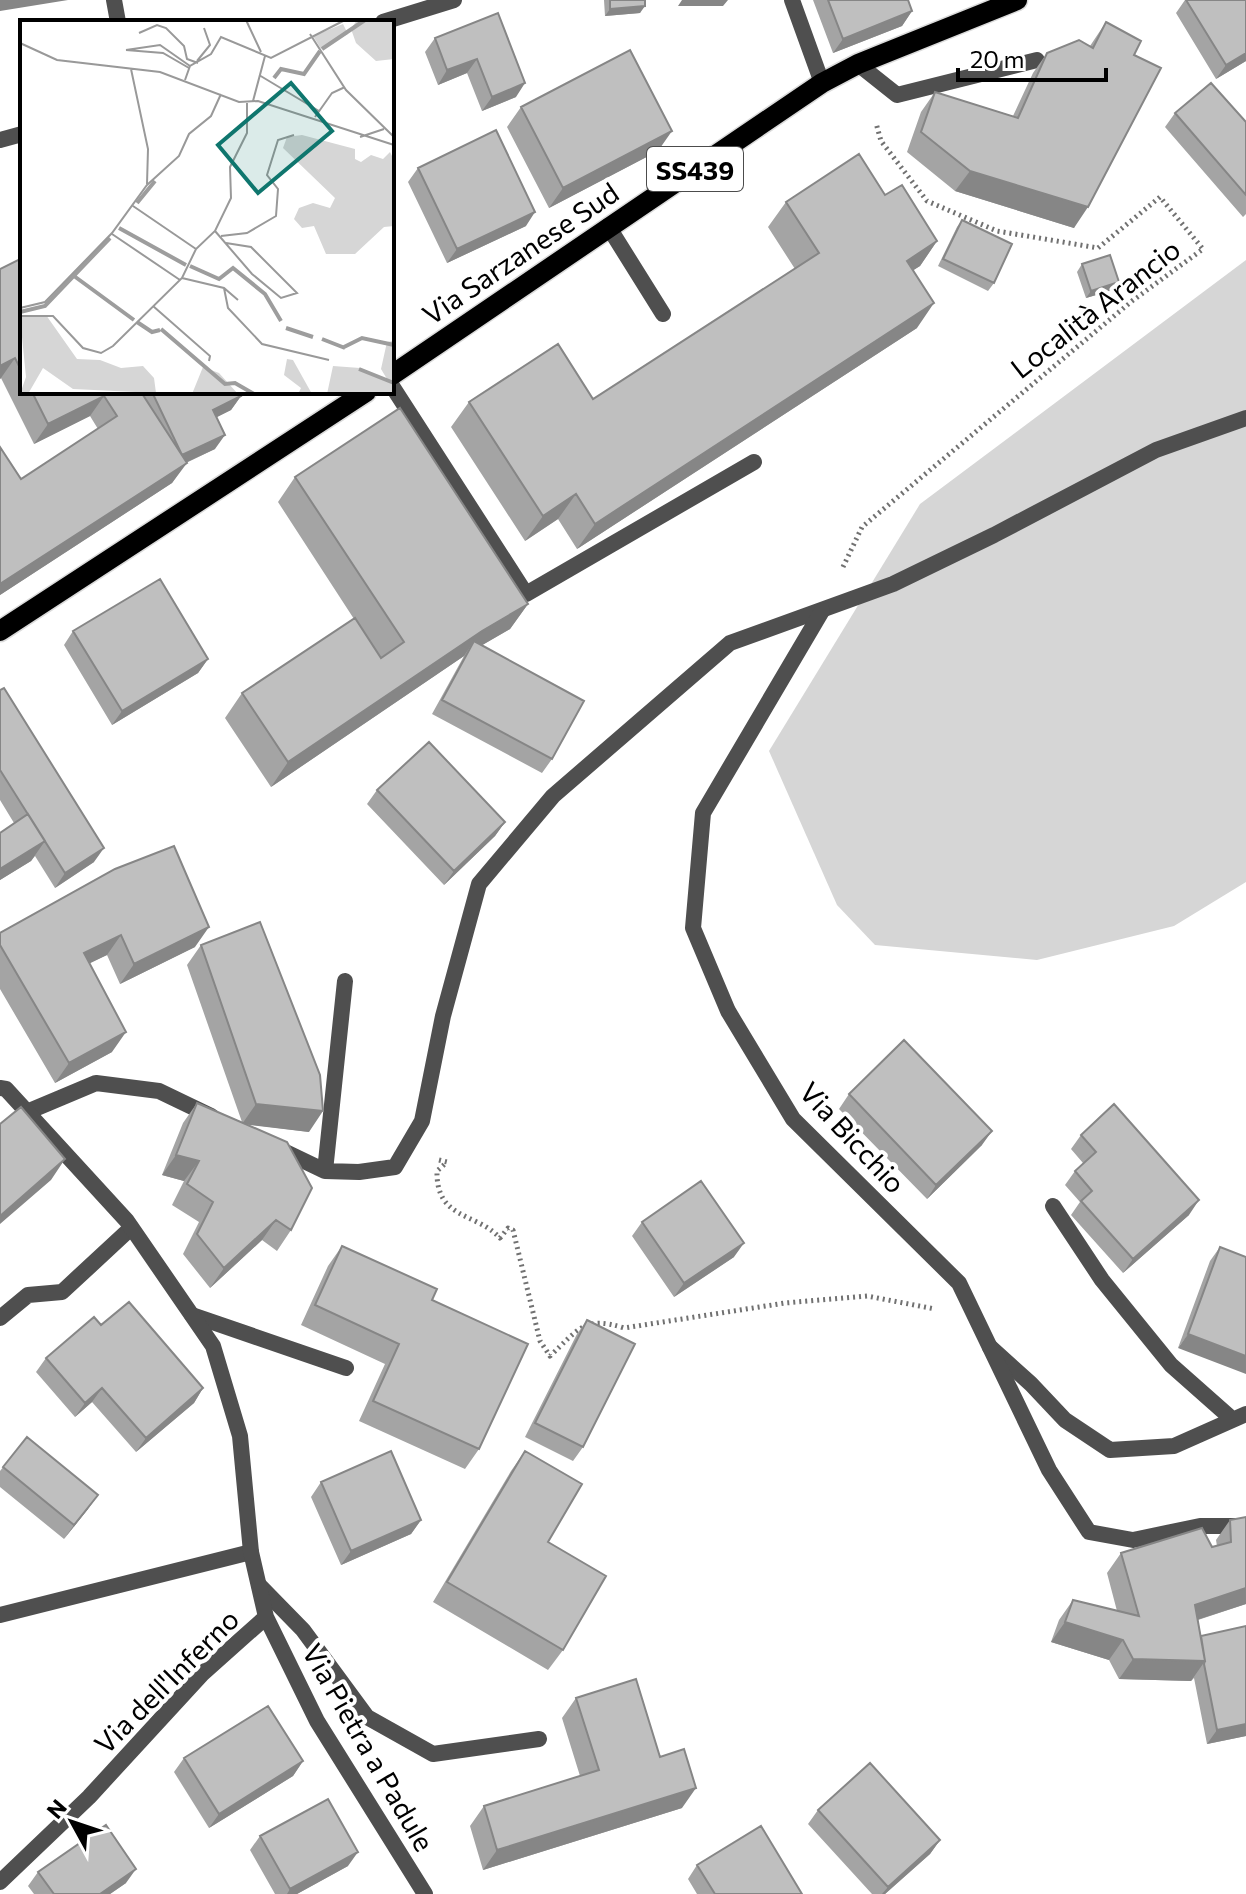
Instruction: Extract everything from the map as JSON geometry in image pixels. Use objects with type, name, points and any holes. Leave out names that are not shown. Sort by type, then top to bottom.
[{"type":"main road","name":"Via Sarzanese Sud","points":[[394,374],[822,83],[858,64],[1017,0]]},
{"type":"main road","points":[[0,631],[363,394]]},
{"type":"street","points":[[114,0],[118,20]]},
{"type":"street","points":[[389,20],[454,0]]},
{"type":"street","points":[[792,0],[822,83]]},
{"type":"street","points":[[858,64],[897,95],[1037,60]]},
{"type":"street","points":[[0,140],[20,135]]},
{"type":"street","points":[[608,226],[663,314]]},
{"type":"street","points":[[394,389],[526,594],[754,462]]},
{"type":"street","points":[[256,1137],[325,1171],[359,1172],[395,1167],[422,1121],[443,1016],[479,884],[553,796],[730,643],[906,578],[1156,450],[1246,418]]},
{"type":"street","name":"Via Bicchio","points":[[822,611],[703,813],[693,928],[728,1011],[793,1119],[959,1283],[1049,1470],[1089,1532],[1133,1540],[1200,1526],[1246,1526]]},
{"type":"street","points":[[325,1171],[345,981]]},
{"type":"street","points":[[27,1112],[96,1083],[159,1091],[228,1124]]},
{"type":"street","name":"Via Pietra a Padule","points":[[0,1088],[6,1089],[131,1228],[213,1346],[240,1436],[251,1552],[266,1617],[317,1721],[425,1894]]},
{"type":"street","points":[[986,1339],[1065,1420],[1110,1450],[1174,1446],[1239,1416],[1171,1365],[1102,1280],[1053,1206]]},
{"type":"street","points":[[0,1318],[28,1295],[62,1292],[131,1228]]},
{"type":"street","points":[[192,1315],[346,1368]]},
{"type":"street","points":[[0,1615],[251,1552]]},
{"type":"street","points":[[259,1585],[303,1630],[367,1717],[433,1754],[539,1739]]},
{"type":"street","name":"Via dell'Inferno","points":[[0,1882],[89,1797],[202,1674],[266,1617]]},
{"type":"path","name":"Località Arancio","points":[[822,611],[862,527],[1132,301],[1203,249],[1160,197],[1098,248],[997,231],[927,201],[881,141],[858,64]]},
{"type":"path","points":[[405,1151],[447,1162],[437,1171],[437,1186],[452,1211],[500,1238],[508,1228],[513,1230],[540,1341],[550,1356],[588,1323],[602,1321],[624,1328],[785,1303],[867,1296],[943,1310],[986,1339]]},
{"type":"shaded area","points":[[1246,260],[1246,882],[1174,926],[1037,960],[875,945],[837,905],[769,751],[920,504]]},
{"type":"building","points":[[610,0],[645,0],[645,6],[610,9]]},
{"type":"building","points":[[828,0],[908,0],[912,11],[843,39]]},
{"type":"building","points":[[1186,0],[1246,0],[1246,53],[1226,65]]},
{"type":"building","points":[[498,13],[525,83],[492,97],[477,59],[447,70],[435,38]]},
{"type":"building","points":[[1106,22],[1141,41],[1134,55],[1161,68],[1088,207],[970,171],[921,132],[935,92],[1018,118],[1047,53],[1079,40],[1093,48]]},
{"type":"building","points":[[630,50],[672,131],[563,188],[521,107]]},
{"type":"building","points":[[1211,83],[1246,122],[1246,195],[1175,113]]},
{"type":"building","points":[[496,130],[535,212],[457,249],[418,168]]},
{"type":"building","points":[[859,154],[885,195],[902,185],[937,241],[907,261],[934,303],[595,524],[576,494],[543,516],[469,402],[558,344],[593,399],[819,253],[786,202]]},
{"type":"building","points":[[962,220],[1012,244],[994,283],[943,259]]},
{"type":"building","points":[[1110,255],[1119,282],[1091,291],[1082,264]]},
{"type":"building","points":[[20,259],[20,368],[15,358],[0,366],[0,269]]},
{"type":"building","points":[[33,394],[103,394],[104,396],[48,424]]},
{"type":"building","points":[[142,394],[187,463],[0,584],[0,447],[21,479],[117,416],[104,396]]},
{"type":"building","points":[[153,394],[240,394],[213,410],[225,435],[182,455]]},
{"type":"building","points":[[400,408],[528,604],[482,631],[288,762],[242,693],[355,618],[381,658],[404,642],[295,477]]},
{"type":"building","points":[[160,579],[208,659],[122,711],[73,631]]},
{"type":"building","points":[[474,641],[584,701],[552,759],[442,700]]},
{"type":"building","points":[[4,688],[104,848],[65,873],[0,770],[0,690]]},
{"type":"building","points":[[429,742],[505,822],[454,871],[377,790]]},
{"type":"building","points":[[28,814],[45,841],[0,869],[0,833]]},
{"type":"building","points":[[174,846],[209,927],[134,964],[121,935],[84,953],[126,1032],[69,1063],[0,945],[0,933],[115,869]]},
{"type":"building","points":[[260,922],[320,1075],[323,1111],[256,1104],[201,945]]},
{"type":"building","points":[[904,1040],[992,1131],[936,1185],[849,1094]]},
{"type":"building","points":[[197,1103],[287,1142],[312,1188],[291,1230],[276,1220],[224,1268],[197,1234],[213,1202],[187,1184],[199,1161],[176,1155]]},
{"type":"building","points":[[1114,1104],[1199,1200],[1133,1259],[1081,1201],[1092,1191],[1075,1171],[1096,1152],[1081,1135]]},
{"type":"building","points":[[21,1107],[65,1159],[0,1216],[0,1124]]},
{"type":"building","points":[[701,1181],[744,1243],[684,1283],[642,1222]]},
{"type":"building","points":[[342,1246],[437,1289],[432,1300],[528,1344],[479,1449],[373,1401],[399,1344],[315,1305]]},
{"type":"building","points":[[1220,1247],[1246,1257],[1246,1356],[1188,1334]]},
{"type":"building","points":[[129,1302],[203,1388],[146,1438],[102,1388],[85,1403],[46,1358],[94,1317],[101,1325]]},
{"type":"building","points":[[587,1320],[635,1344],[583,1447],[535,1423]]},
{"type":"building","points":[[27,1437],[98,1495],[74,1525],[3,1467]]},
{"type":"building","points":[[391,1451],[421,1520],[351,1551],[321,1482]]},
{"type":"building","points":[[525,1451],[582,1484],[548,1542],[606,1576],[563,1650],[447,1582]]},
{"type":"building","points":[[1246,1517],[1246,1588],[1195,1605],[1205,1661],[1133,1659],[1123,1640],[1065,1622],[1073,1600],[1139,1616],[1121,1553],[1202,1528],[1212,1547],[1231,1542],[1230,1520]]},
{"type":"building","points":[[1246,1626],[1246,1724],[1217,1730],[1201,1636]]},
{"type":"building","points":[[636,1679],[660,1757],[684,1749],[696,1788],[497,1850],[484,1806],[599,1770],[576,1698]]},
{"type":"building","points":[[268,1706],[303,1761],[219,1814],[184,1758]]},
{"type":"building","points":[[870,1763],[940,1840],[888,1887],[818,1810]]},
{"type":"building","points":[[328,1799],[358,1852],[290,1889],[260,1836]]},
{"type":"building","points":[[106,1825],[136,1869],[100,1894],[54,1894],[38,1872]]},
{"type":"building","points":[[761,1826],[802,1894],[715,1894],[697,1865]]}]
